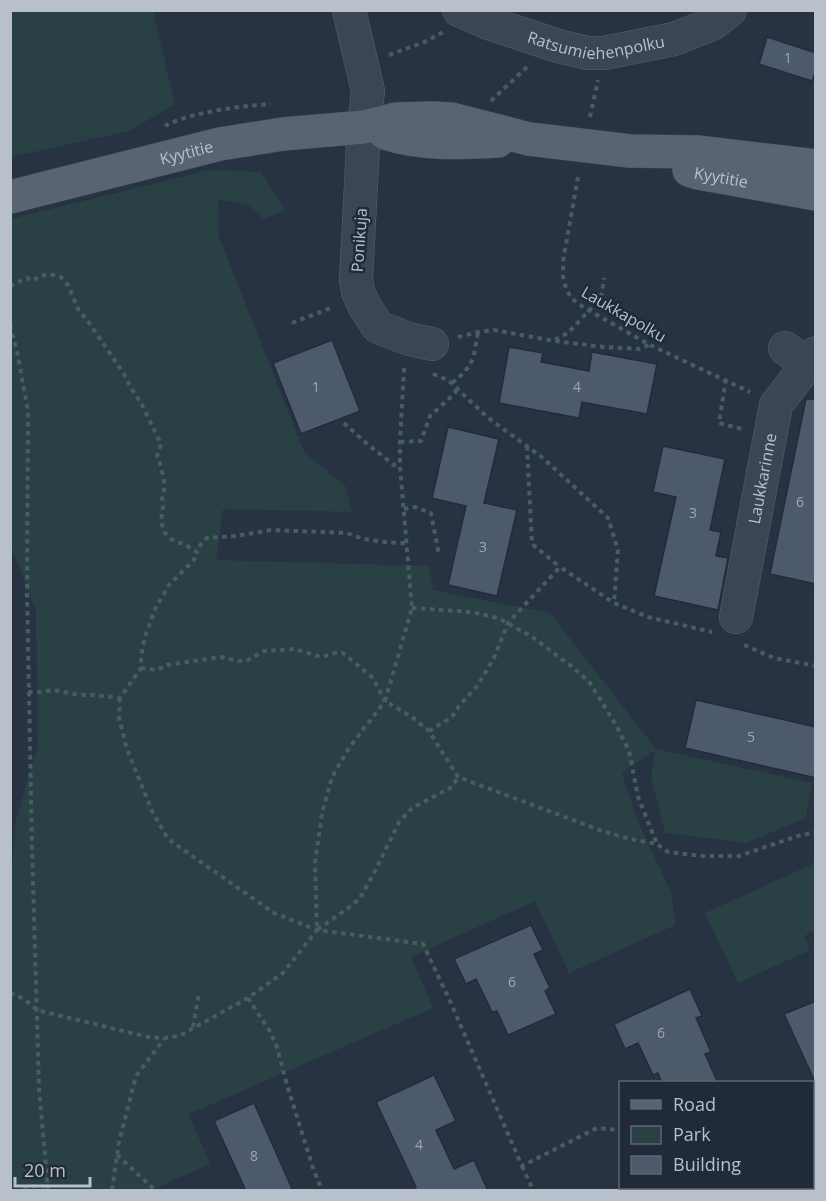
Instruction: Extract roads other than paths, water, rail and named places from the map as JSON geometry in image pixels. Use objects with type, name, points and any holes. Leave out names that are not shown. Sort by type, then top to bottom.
[{"type":"main road","name":"Kyytitie","points":[[12,196],[220,144],[283,134],[364,127],[396,137],[452,143],[529,139],[630,151],[697,152],[816,166]]},
{"type":"main road","name":"Kyytitie","points":[[630,151],[698,173],[816,194]]},
{"type":"street","name":"Ponikuja","points":[[349,10],[368,91],[356,279],[358,292],[378,327],[422,352]]},
{"type":"street","name":"Ratsumiehenpolku","points":[[466,13],[558,46],[604,53],[674,39],[712,24],[730,10]]},
{"type":"street","name":"Laukkarinne","points":[[732,632],[773,421],[802,355]]}]
